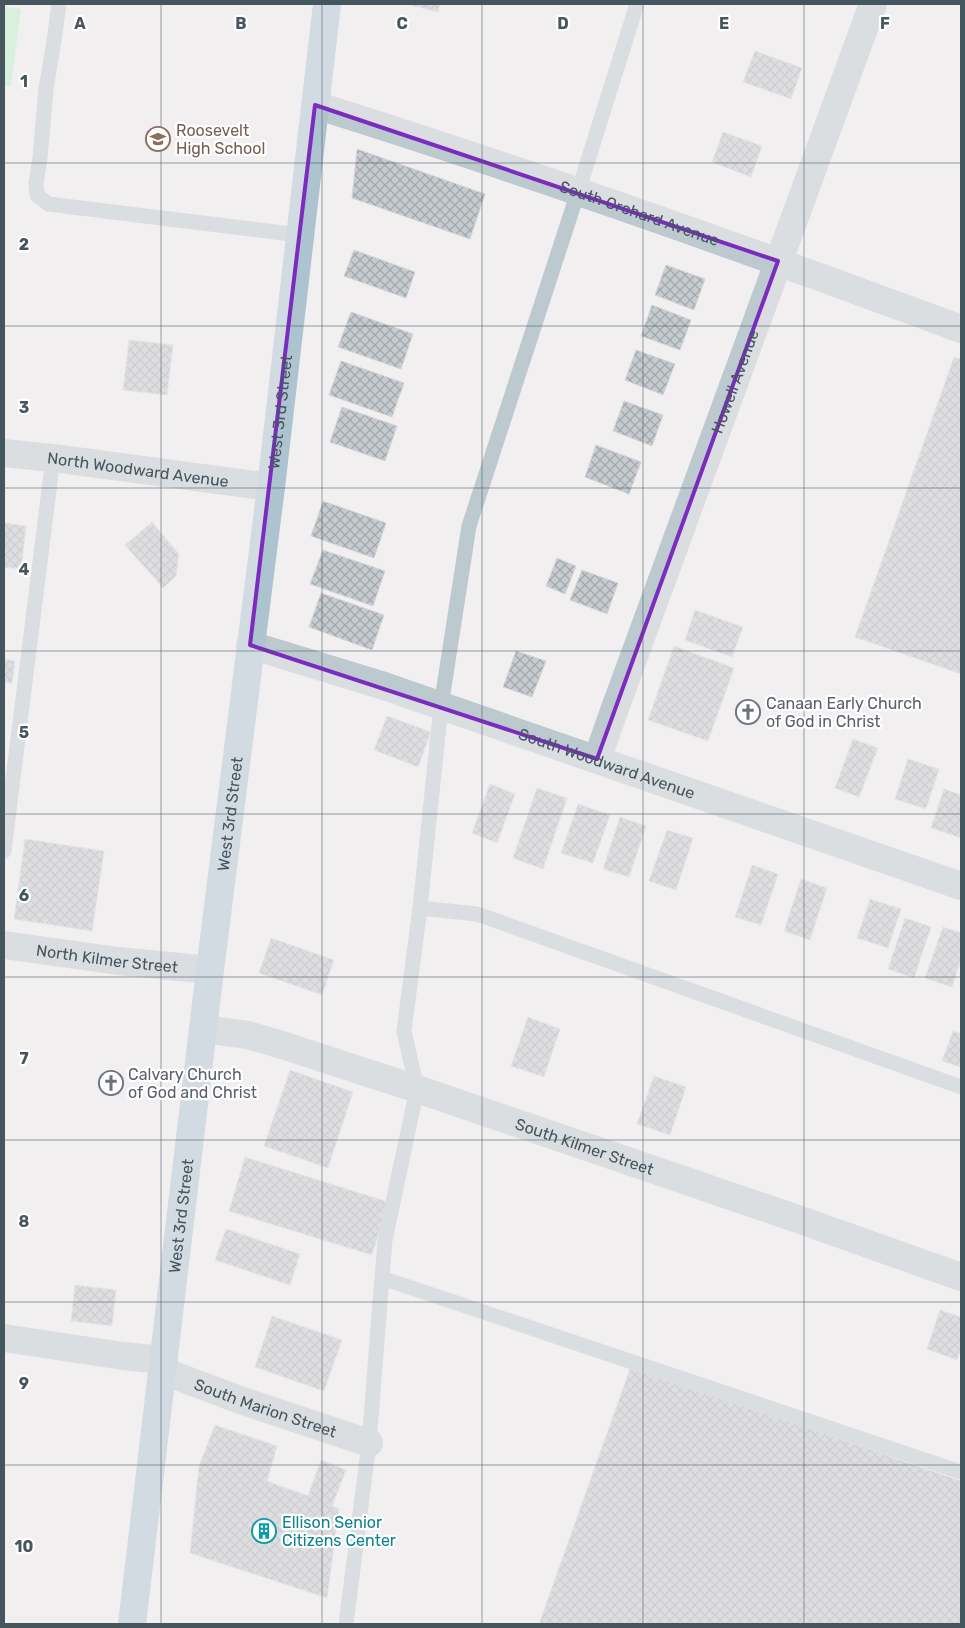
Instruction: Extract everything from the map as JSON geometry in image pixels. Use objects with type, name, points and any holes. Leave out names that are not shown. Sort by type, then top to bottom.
[{"type":"main road","name":"West 3rd Street","points":[[132,1624],[210,970],[271,487],[327,4]]},
{"type":"street","name":"Howell Avenue","points":[[597,759],[873,4]]},
{"type":"street","name":"South Orchard Avenue","points":[[315,105],[438,143],[778,261],[961,329]]},
{"type":"street","name":"North Woodward Avenue","points":[[4,452],[271,487]]},
{"type":"street","name":"South Woodward Avenue","points":[[250,645],[384,686],[961,886]]},
{"type":"street","name":"North Kilmer Street","points":[[4,945],[118,961],[210,970]]},
{"type":"street","name":"South Kilmer Street","points":[[203,1029],[256,1037],[417,1089],[961,1277]]},
{"type":"street","name":"South Marion Street","points":[[4,1338],[114,1354],[164,1366],[240,1400],[369,1443]]},
{"type":"lane","points":[[59,4],[46,89],[36,184],[37,195],[48,204],[300,234]]},
{"type":"lane","points":[[346,1624],[369,1443],[386,1240],[417,1089],[404,1031],[420,908],[441,706],[469,526],[637,4]]},
{"type":"lane","points":[[4,851],[54,458]]},
{"type":"lane","points":[[420,908],[477,914],[961,1087]]},
{"type":"lane","points":[[382,1278],[961,1472]]},
{"type":"highlighted area","points":[[315,105],[778,261],[597,759],[250,645]]},
{"type":"green space","points":[[4,7],[21,9],[11,86],[4,85]]},
{"type":"building","points":[[406,4],[440,4],[438,12]]},
{"type":"building","points":[[755,51],[802,68],[791,99],[743,82]]},
{"type":"building","points":[[723,132],[762,146],[751,177],[712,162]]},
{"type":"building","points":[[357,149],[485,194],[470,239],[352,198]]},
{"type":"building","points":[[354,250],[415,272],[406,298],[344,276]]},
{"type":"building","points":[[666,265],[705,279],[694,310],[655,295]]},
{"type":"building","points":[[652,305],[691,320],[680,350],[641,336]]},
{"type":"building","points":[[351,312],[413,334],[401,369],[338,347]]},
{"type":"building","points":[[129,340],[173,345],[167,395],[123,390]]},
{"type":"building","points":[[636,350],[675,364],[663,395],[625,380]]},
{"type":"building","points":[[954,357],[961,359],[961,674],[855,637]]},
{"type":"building","points":[[341,361],[404,383],[392,417],[329,395]]},
{"type":"building","points":[[624,401],[663,415],[652,446],[613,431]]},
{"type":"building","points":[[342,407],[397,426],[385,461],[330,442]]},
{"type":"building","points":[[596,445],[641,462],[629,494],[585,477]]},
{"type":"building","points":[[323,501],[386,523],[374,558],[311,536]]},
{"type":"building","points":[[152,522],[179,554],[176,576],[163,588],[125,545]]},
{"type":"building","points":[[4,523],[26,526],[21,569],[4,567]]},
{"type":"building","points":[[323,550],[385,571],[373,606],[310,584]]},
{"type":"building","points":[[557,558],[576,566],[565,594],[546,586]]},
{"type":"building","points":[[582,570],[618,583],[607,614],[570,600]]},
{"type":"building","points":[[321,593],[384,615],[372,650],[309,627]]},
{"type":"building","points":[[695,610],[743,627],[732,657],[685,640]]},
{"type":"building","points":[[674,646],[734,668],[708,741],[648,720]]},
{"type":"building","points":[[516,651],[546,661],[532,697],[503,687]]},
{"type":"building","points":[[4,659],[15,661],[12,683],[6,682],[4,698]]},
{"type":"building","points":[[387,716],[431,732],[418,767],[374,750]]},
{"type":"building","points":[[853,739],[878,748],[859,797],[835,788]]},
{"type":"building","points":[[908,759],[939,769],[926,809],[895,799]]},
{"type":"building","points":[[490,784],[515,794],[497,843],[472,833]]},
{"type":"building","points":[[537,788],[567,798],[543,869],[513,858]]},
{"type":"building","points":[[944,789],[961,795],[961,838],[931,828]]},
{"type":"building","points":[[578,804],[610,815],[593,863],[561,853]]},
{"type":"building","points":[[620,817],[646,826],[629,877],[603,869]]},
{"type":"building","points":[[667,830],[693,838],[676,890],[649,881]]},
{"type":"building","points":[[25,839],[104,851],[92,931],[14,919]]},
{"type":"building","points":[[752,865],[778,874],[761,925],[735,917]]},
{"type":"building","points":[[801,879],[827,888],[810,940],[784,931]]},
{"type":"building","points":[[870,899],[901,909],[888,948],[857,938]]},
{"type":"building","points":[[905,918],[931,927],[914,978],[888,969]]},
{"type":"building","points":[[943,927],[961,933],[961,959],[952,987],[925,978]]},
{"type":"building","points":[[271,938],[334,960],[322,995],[259,973]]},
{"type":"building","points":[[528,1017],[560,1029],[544,1077],[511,1066]]},
{"type":"building","points":[[953,1031],[961,1034],[961,1067],[942,1061]]},
{"type":"building","points":[[290,1070],[353,1092],[328,1168],[264,1146]]},
{"type":"building","points":[[654,1076],[686,1087],[670,1135],[637,1124]]},
{"type":"building","points":[[245,1157],[388,1202],[372,1255],[229,1211]]},
{"type":"building","points":[[226,1229],[300,1254],[290,1285],[215,1260]]},
{"type":"building","points":[[75,1285],[116,1290],[112,1326],[71,1321]]},
{"type":"building","points":[[940,1310],[961,1317],[961,1348],[957,1360],[927,1349]]},
{"type":"building","points":[[272,1316],[342,1340],[324,1391],[255,1367]]},
{"type":"building","points":[[631,1366],[961,1481],[961,1624],[539,1624]]},
{"type":"building","name":"Ellison Senior Citizens Center","points":[[215,1425],[277,1446],[267,1481],[308,1496],[321,1460],[346,1470],[332,1506],[339,1509],[327,1598],[190,1553],[199,1466]]},
{"type":"place","name":"Roosevelt High School","points":[[158,139]]},
{"type":"place","name":"Canaan Early Church of God in Christ","points":[[748,712]]},
{"type":"place","name":"Calvary Church of God and Christ","points":[[111,1083]]},
{"type":"place","name":"Ellison Senior Citizens Center","points":[[264,1531]]}]
